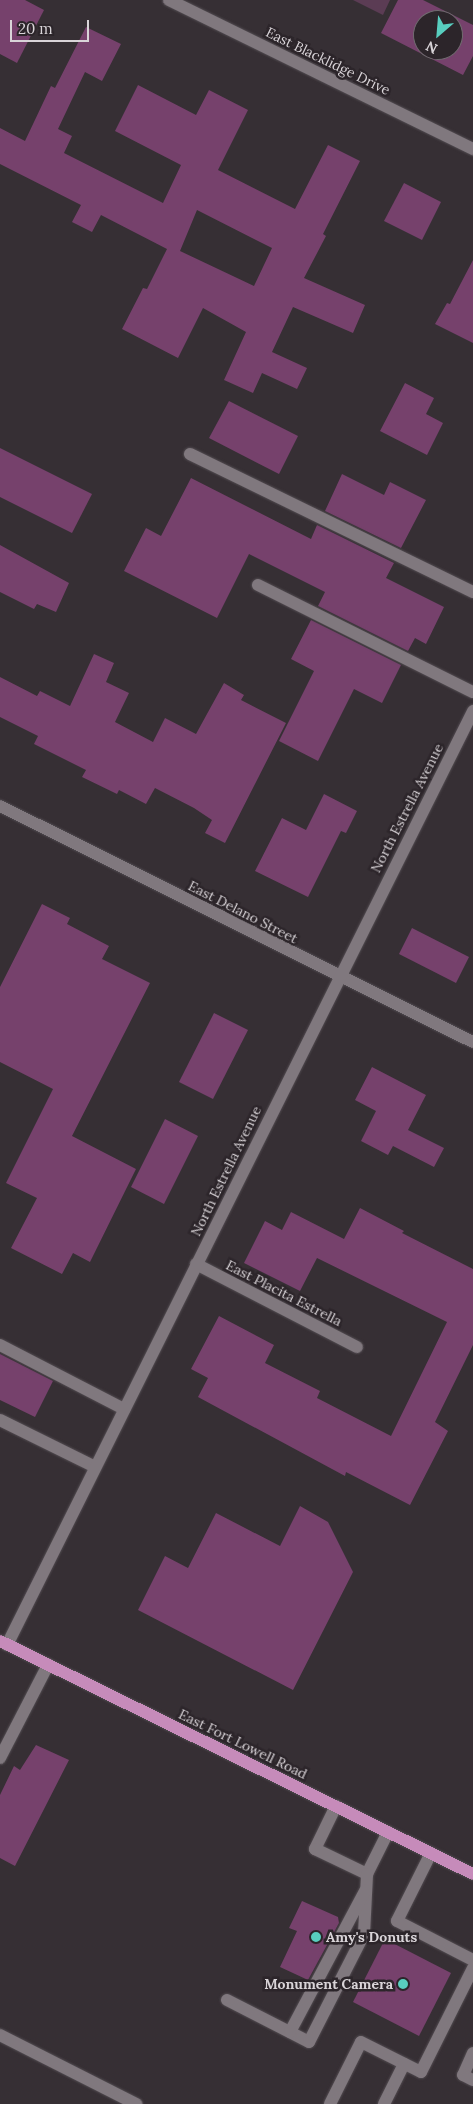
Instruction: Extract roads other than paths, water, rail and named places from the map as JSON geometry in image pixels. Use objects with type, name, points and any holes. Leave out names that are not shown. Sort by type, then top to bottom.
[{"type":"main road","name":"East Fort Lowell Road","points":[[3,1643],[473,1874]]},
{"type":"street","name":"East Blacklidge Drive","points":[[169,0],[473,149]]},
{"type":"street","points":[[190,454],[473,592]]},
{"type":"street","points":[[258,585],[473,692]]},
{"type":"street","name":"North Estrella Avenue","points":[[3,1643],[95,1467],[473,711]]},
{"type":"street","name":"East Delano Street","points":[[0,806],[339,977],[473,1042]]},
{"type":"street","name":"East Placita Estrella","points":[[196,1264],[357,1348]]},
{"type":"street","points":[[0,1345],[124,1409]]},
{"type":"street","points":[[0,1420],[95,1467]]},
{"type":"street","points":[[0,1758],[48,1665]]},
{"type":"street","points":[[336,1806],[315,1849],[367,1874]]},
{"type":"street","points":[[227,2000],[309,2042],[364,1934],[367,1874],[388,1832]]},
{"type":"street","points":[[430,1853],[397,1921],[473,1960]]},
{"type":"street","points":[[290,2032],[366,1888]]},
{"type":"street","points":[[330,2104],[361,2042],[421,2072],[473,1968]]},
{"type":"street","points":[[0,2035],[136,2104]]},
{"type":"street","points":[[473,2053],[463,2074],[473,2080]]},
{"type":"street","points":[[384,2104],[404,2064]]},
{"type":"place","name":"Amy's Donuts","points":[[316,1937]]},
{"type":"place","name":"Monument Camera","points":[[403,1984]]}]
